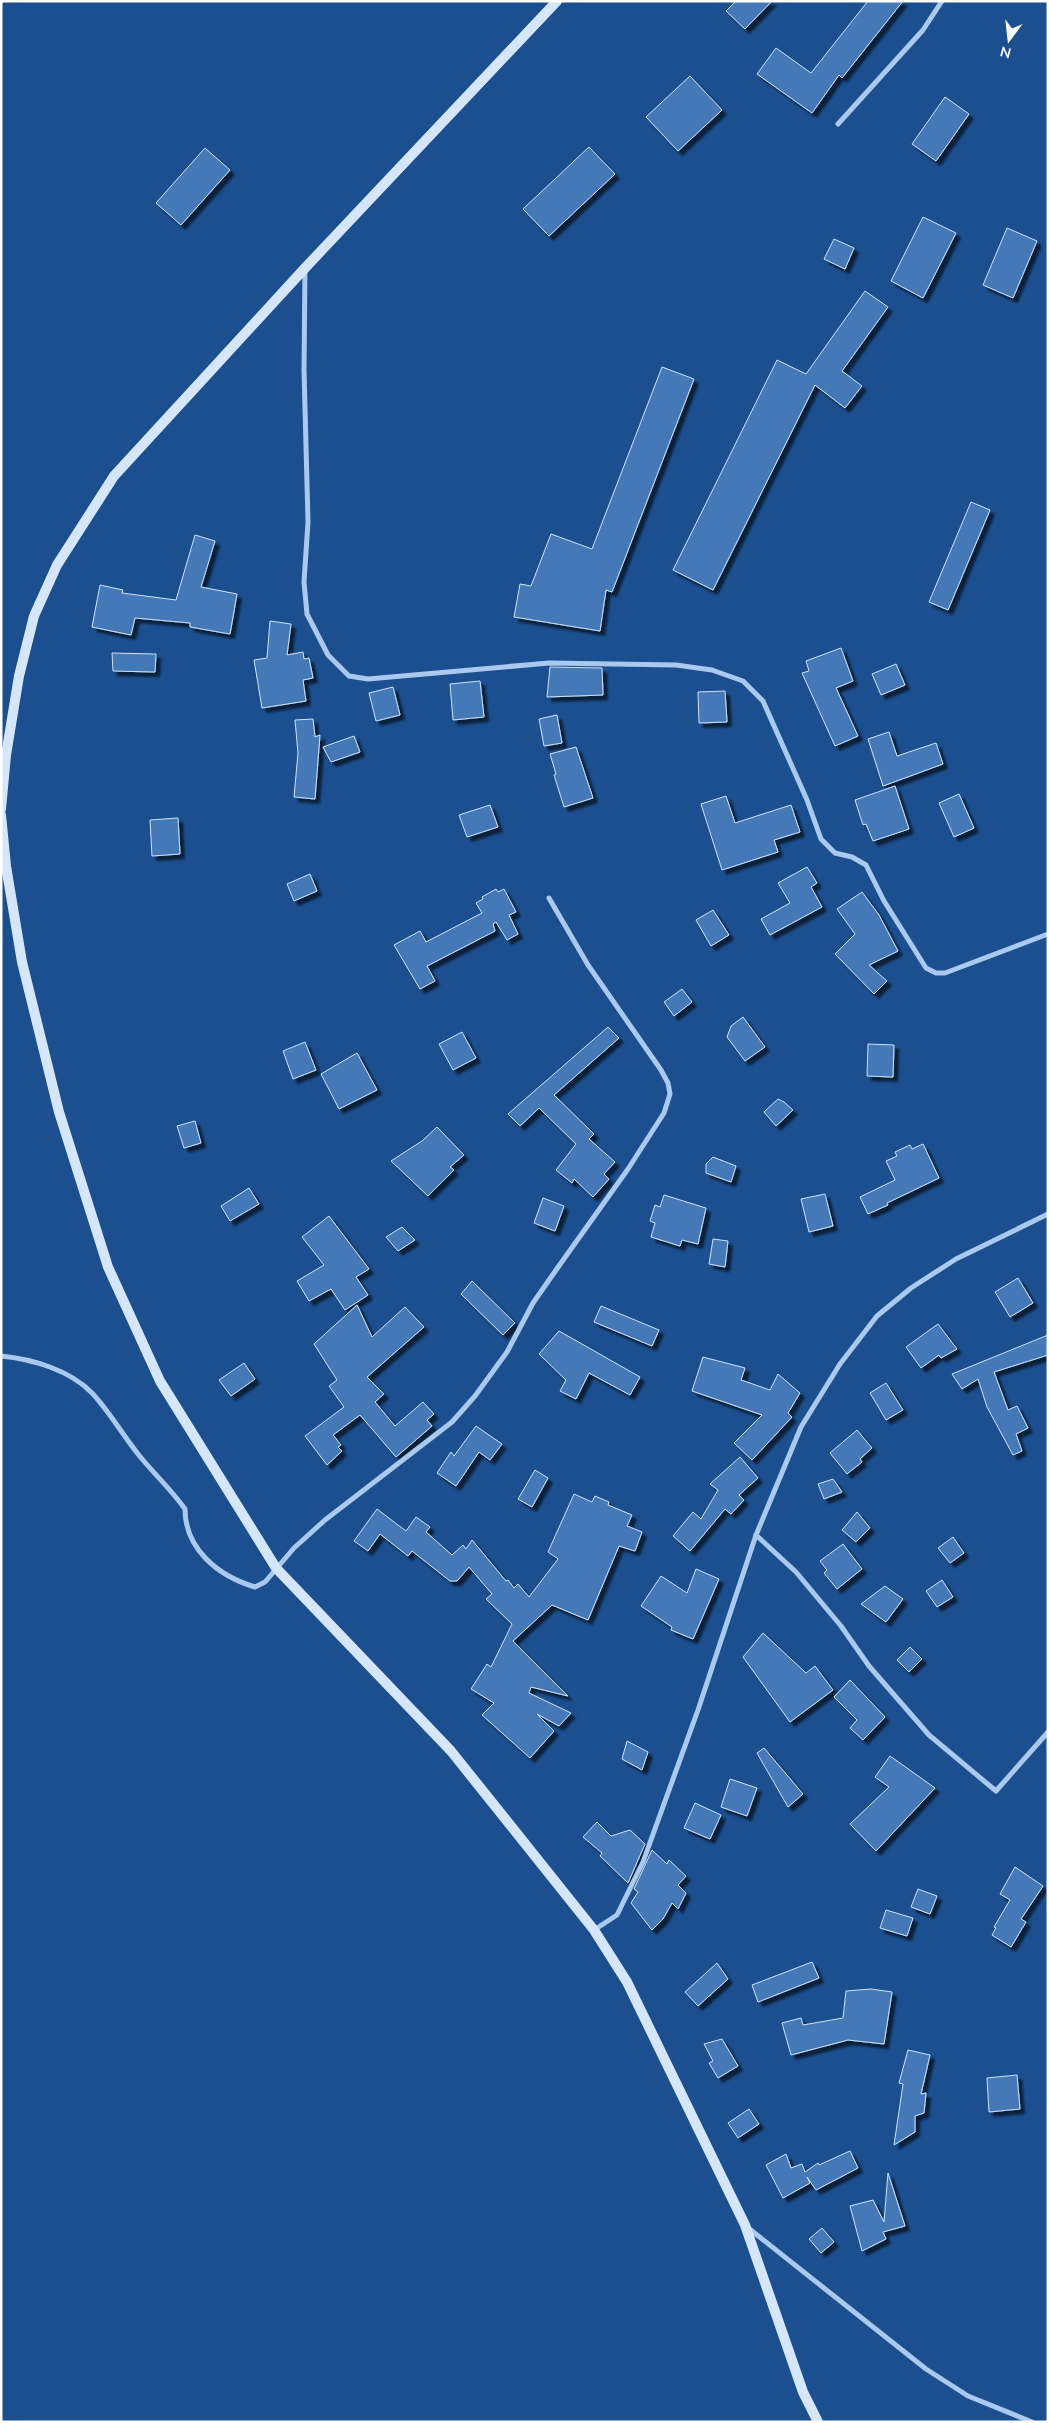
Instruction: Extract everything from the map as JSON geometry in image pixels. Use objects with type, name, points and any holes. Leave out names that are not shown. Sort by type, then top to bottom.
[{"type":"main road","points":[[1,809],[6,755],[19,676],[34,616],[57,565],[114,476],[305,268],[557,1]]},
{"type":"main road","points":[[1,815],[6,866],[22,962],[59,1112],[108,1267],[160,1381],[276,1568],[452,1751],[594,1930],[627,1982],[745,2225],[803,2392],[818,2422]]},
{"type":"street","points":[[838,124],[923,30],[942,1]]},
{"type":"street","points":[[305,268],[304,370],[308,522],[304,582],[307,614],[328,655],[349,676],[368,679],[467,669],[569,663],[676,665],[712,670],[743,681],[763,701],[807,800],[822,839],[835,854],[852,857],[866,865],[884,901],[926,968],[936,974],[945,973],[1048,934]]},
{"type":"street","points":[[1,1356],[29,1361],[77,1380],[91,1392],[138,1454],[185,1508],[185,1526],[214,1569],[242,1584],[255,1587],[265,1582],[276,1568],[325,1520],[452,1422],[475,1396],[507,1352],[533,1304],[628,1169],[664,1113],[670,1094],[668,1083],[661,1070],[588,965],[548,898]]},
{"type":"street","points":[[594,1930],[617,1915],[643,1862],[698,1710],[756,1535],[801,1427],[840,1364],[877,1316],[911,1288],[956,1259],[1048,1214]]},
{"type":"street","points":[[756,1535],[796,1572],[841,1626],[869,1666],[929,1735],[996,1791],[1048,1732]]},
{"type":"street","points":[[745,2225],[926,2369],[968,2396],[1032,2422]]},
{"type":"building","points":[[736,1],[772,1],[745,29],[726,11]]},
{"type":"building","points":[[868,1],[903,1],[842,78],[839,75],[812,113],[757,74],[776,48],[811,73]]},
{"type":"building","points":[[690,76],[722,110],[678,151],[646,117]]},
{"type":"building","points":[[945,97],[969,114],[936,161],[912,144]]},
{"type":"building","points":[[589,147],[615,174],[549,236],[523,209]]},
{"type":"building","points":[[205,148],[230,170],[181,225],[156,203]]},
{"type":"building","points":[[923,217],[956,233],[923,298],[891,281]]},
{"type":"building","points":[[1007,228],[1037,241],[1013,298],[983,285]]},
{"type":"building","points":[[834,239],[854,248],[845,269],[824,259]]},
{"type":"building","points":[[865,291],[888,307],[842,371],[862,386],[845,408],[815,385],[713,590],[673,570],[777,360],[806,374]]},
{"type":"building","points":[[662,367],[694,379],[612,592],[606,590],[600,631],[514,617],[520,584],[531,586],[551,534],[592,549]]},
{"type":"building","points":[[971,502],[990,510],[948,610],[929,602]]},
{"type":"building","points":[[195,535],[215,541],[201,587],[237,594],[230,634],[190,627],[190,623],[135,618],[131,635],[92,627],[100,585],[123,590],[122,593],[176,600]]},
{"type":"building","points":[[270,621],[291,624],[287,655],[303,652],[304,659],[309,658],[313,678],[303,680],[306,701],[262,708],[254,660],[267,658]]},
{"type":"building","points":[[841,648],[853,681],[836,688],[858,736],[835,746],[802,673],[809,671],[806,661]]},
{"type":"building","points":[[112,653],[156,654],[155,672],[113,671]]},
{"type":"building","points":[[896,664],[905,685],[881,695],[872,674]]},
{"type":"building","points":[[550,667],[602,668],[603,695],[547,697]]},
{"type":"building","points":[[480,681],[484,717],[453,720],[450,684]]},
{"type":"building","points":[[393,687],[400,715],[376,721],[369,693]]},
{"type":"building","points":[[725,691],[727,722],[699,723],[698,692]]},
{"type":"building","points":[[557,715],[562,743],[544,746],[539,719]]},
{"type":"building","points":[[313,719],[315,737],[320,735],[315,799],[294,797],[298,753],[295,720]]},
{"type":"building","points":[[889,732],[897,756],[936,743],[943,764],[883,786],[868,739]]},
{"type":"building","points":[[354,736],[360,752],[331,762],[323,747]]},
{"type":"building","points":[[576,747],[593,798],[564,807],[550,754]]},
{"type":"building","points":[[895,786],[909,829],[873,841],[866,824],[863,825],[855,800]]},
{"type":"building","points":[[959,794],[974,828],[954,837],[939,803]]},
{"type":"building","points":[[726,796],[735,823],[791,805],[800,832],[774,840],[778,852],[722,870],[701,804]]},
{"type":"building","points":[[490,805],[498,827],[467,837],[459,815]]},
{"type":"building","points":[[178,818],[180,854],[152,856],[150,820]]},
{"type":"building","points":[[807,867],[817,883],[811,887],[822,907],[770,935],[761,919],[790,903],[778,883]]},
{"type":"building","points":[[310,874],[317,891],[294,901],[287,884]]},
{"type":"building","points":[[496,889],[498,892],[504,889],[516,912],[509,915],[518,934],[507,940],[496,922],[493,924],[495,931],[427,966],[435,981],[420,989],[394,945],[420,931],[426,942],[482,913],[476,903]]},
{"type":"building","points":[[862,892],[879,915],[898,951],[869,965],[887,981],[874,994],[835,954],[855,934],[837,909]]},
{"type":"building","points":[[713,910],[729,935],[711,946],[696,920]]},
{"type":"building","points":[[682,989],[692,1002],[674,1016],[664,1002]]},
{"type":"building","points":[[743,1017],[765,1047],[745,1061],[727,1037],[731,1026]]},
{"type":"building","points":[[608,1027],[619,1038],[554,1095],[594,1134],[589,1139],[615,1162],[604,1174],[609,1179],[593,1197],[574,1179],[572,1183],[556,1170],[576,1144],[539,1108],[520,1126],[508,1114]]},
{"type":"building","points":[[462,1032],[476,1058],[453,1070],[439,1044]]},
{"type":"building","points":[[305,1042],[316,1070],[293,1079],[283,1051]]},
{"type":"building","points":[[868,1044],[894,1045],[893,1077],[867,1076]]},
{"type":"building","points":[[357,1053],[377,1090],[339,1109],[321,1074]]},
{"type":"building","points":[[778,1099],[793,1110],[776,1126],[764,1112]]},
{"type":"building","points":[[195,1121],[201,1143],[184,1148],[177,1126]]},
{"type":"building","points":[[437,1127],[464,1155],[450,1167],[454,1170],[428,1196],[391,1161],[422,1141]]},
{"type":"building","points":[[923,1144],[939,1178],[868,1214],[860,1197],[895,1180],[886,1161],[897,1156],[895,1152],[910,1145],[912,1149]]},
{"type":"building","points":[[713,1157],[736,1166],[731,1182],[706,1173],[706,1164]]},
{"type":"building","points":[[249,1188],[259,1204],[230,1221],[221,1206]]},
{"type":"building","points":[[825,1194],[833,1226],[809,1232],[801,1199]]},
{"type":"building","points":[[664,1195],[706,1208],[698,1244],[682,1240],[680,1246],[651,1237],[655,1223],[650,1221],[655,1205],[660,1207]]},
{"type":"building","points":[[543,1198],[564,1206],[555,1231],[534,1223]]},
{"type":"building","points":[[329,1216],[369,1269],[356,1277],[368,1295],[345,1310],[331,1289],[309,1301],[297,1281],[324,1265],[302,1237]]},
{"type":"building","points":[[402,1227],[415,1240],[398,1251],[386,1237]]},
{"type":"building","points":[[713,1239],[728,1241],[725,1267],[709,1264]]},
{"type":"building","points":[[1018,1278],[1033,1303],[1010,1317],[995,1292]]},
{"type":"building","points":[[472,1281],[515,1323],[503,1335],[461,1294]]},
{"type":"building","points":[[357,1305],[372,1337],[405,1307],[424,1327],[367,1377],[384,1394],[375,1402],[395,1426],[423,1402],[434,1414],[427,1420],[432,1426],[396,1457],[360,1415],[333,1435],[341,1445],[338,1447],[342,1451],[327,1465],[305,1436],[344,1407],[329,1386],[337,1380],[314,1344]]},
{"type":"building","points":[[601,1306],[659,1330],[652,1346],[594,1322]]},
{"type":"building","points":[[938,1324],[957,1349],[941,1358],[939,1355],[921,1368],[906,1347]]},
{"type":"building","points":[[559,1331],[640,1377],[630,1395],[589,1373],[576,1399],[560,1391],[566,1380],[539,1354]]},
{"type":"building","points":[[1048,1335],[1048,1355],[994,1372],[1008,1410],[1017,1406],[1028,1428],[1016,1434],[1022,1451],[1013,1455],[987,1407],[978,1379],[962,1389],[952,1374]]},
{"type":"building","points":[[703,1357],[745,1368],[741,1380],[770,1390],[778,1374],[800,1393],[788,1413],[792,1417],[752,1460],[734,1443],[762,1415],[692,1391]]},
{"type":"building","points":[[244,1363],[255,1379],[231,1396],[219,1380]]},
{"type":"building","points":[[886,1383],[903,1410],[886,1420],[870,1393]]},
{"type":"building","points":[[476,1426],[502,1444],[490,1460],[479,1452],[456,1486],[437,1473],[451,1452],[454,1456]]},
{"type":"building","points":[[857,1430],[872,1448],[860,1459],[862,1462],[847,1474],[830,1453]]},
{"type":"building","points":[[740,1457],[758,1478],[739,1495],[744,1500],[731,1514],[725,1509],[690,1551],[673,1536],[693,1512],[701,1519],[718,1490],[710,1484]]},
{"type":"building","points":[[535,1470],[548,1478],[532,1507],[518,1499]]},
{"type":"building","points":[[833,1479],[842,1492],[824,1499],[818,1484]]},
{"type":"building","points":[[574,1494],[592,1502],[595,1496],[609,1502],[608,1505],[632,1515],[627,1526],[642,1532],[635,1551],[619,1546],[588,1620],[552,1605],[513,1641],[568,1696],[531,1687],[529,1693],[571,1713],[559,1726],[537,1714],[554,1731],[530,1758],[482,1715],[494,1703],[471,1689],[487,1664],[491,1667],[512,1624],[486,1599],[492,1594],[469,1567],[457,1581],[450,1581],[412,1551],[408,1556],[380,1534],[368,1551],[354,1541],[377,1509],[406,1531],[416,1517],[430,1527],[426,1532],[452,1555],[463,1545],[466,1549],[472,1540],[506,1581],[508,1580],[514,1588],[518,1584],[529,1597],[558,1559],[548,1552]]},
{"type":"building","points":[[857,1512],[870,1528],[856,1542],[842,1530]]},
{"type":"building","points":[[953,1537],[964,1553],[950,1563],[938,1548]]},
{"type":"building","points":[[843,1544],[862,1569],[837,1589],[824,1573],[827,1570],[820,1561]]},
{"type":"building","points":[[696,1569],[719,1579],[693,1639],[671,1630],[672,1627],[641,1606],[661,1576],[687,1593]]},
{"type":"building","points":[[942,1580],[953,1597],[937,1607],[926,1591]]},
{"type":"building","points":[[885,1586],[903,1599],[886,1622],[861,1604]]},
{"type":"building","points":[[763,1633],[806,1673],[815,1666],[833,1690],[790,1722],[743,1657]]},
{"type":"building","points":[[910,1647],[922,1659],[909,1672],[897,1660]]},
{"type":"building","points":[[850,1680],[885,1717],[863,1740],[850,1728],[857,1720],[834,1697]]},
{"type":"building","points":[[627,1741],[648,1752],[642,1770],[622,1759]]},
{"type":"building","points":[[764,1748],[803,1794],[788,1807],[757,1753]]},
{"type":"building","points":[[890,1756],[935,1788],[876,1851],[850,1824],[889,1787],[875,1777]]},
{"type":"building","points":[[730,1779],[757,1788],[747,1816],[721,1807]]},
{"type":"building","points":[[695,1803],[721,1815],[710,1839],[684,1828]]},
{"type":"building","points":[[597,1822],[611,1836],[630,1830],[645,1844],[628,1883],[600,1856],[602,1853],[583,1837]]},
{"type":"building","points":[[652,1850],[667,1864],[669,1860],[686,1876],[678,1885],[686,1893],[678,1909],[672,1903],[663,1919],[652,1930],[631,1903],[638,1892],[634,1889]]},
{"type":"building","points":[[1015,1867],[1043,1886],[1021,1919],[1026,1922],[1011,1947],[992,1935],[996,1928],[994,1927],[1010,1900],[1000,1894]]},
{"type":"building","points":[[918,1889],[937,1896],[930,1914],[911,1907]]},
{"type":"building","points":[[886,1910],[913,1918],[907,1936],[880,1928]]},
{"type":"building","points":[[812,1962],[819,1978],[758,2002],[752,1985]]},
{"type":"building","points":[[717,1963],[728,1979],[698,2006],[685,1992]]},
{"type":"building","points":[[871,1989],[892,1992],[884,2044],[848,2040],[791,2055],[782,2023],[801,2018],[803,2025],[843,2018],[846,1991]]},
{"type":"building","points":[[722,2039],[738,2066],[718,2078],[709,2063],[713,2061],[704,2044]]},
{"type":"building","points":[[908,2050],[930,2055],[921,2094],[926,2093],[924,2113],[915,2116],[915,2132],[894,2145],[903,2084],[899,2083]]},
{"type":"building","points":[[1017,2075],[1020,2109],[989,2112],[987,2078]]},
{"type":"building","points":[[749,2109],[759,2124],[738,2138],[728,2123]]},
{"type":"building","points":[[850,2151],[858,2168],[816,2190],[807,2177],[810,2183],[783,2198],[766,2165],[786,2154],[791,2168],[802,2164],[805,2172],[818,2163],[819,2165]]},
{"type":"building","points":[[888,2173],[905,2226],[883,2232],[886,2239],[862,2251],[850,2206],[873,2200],[884,2222]]},
{"type":"building","points":[[822,2228],[834,2242],[821,2253],[809,2239]]}]
